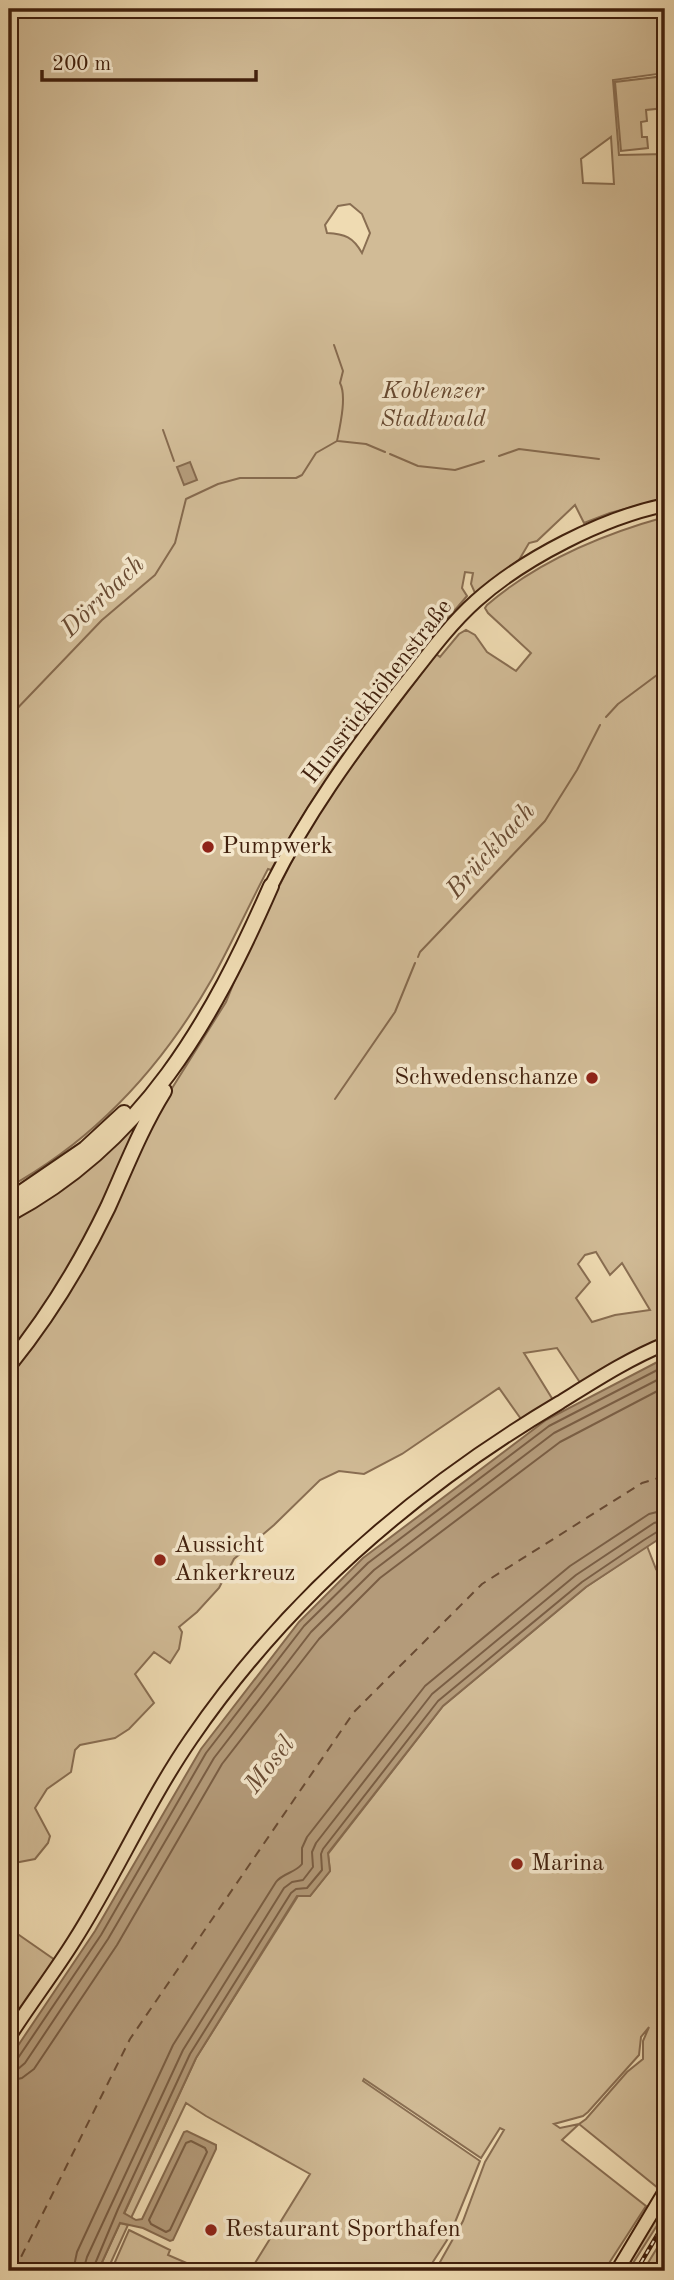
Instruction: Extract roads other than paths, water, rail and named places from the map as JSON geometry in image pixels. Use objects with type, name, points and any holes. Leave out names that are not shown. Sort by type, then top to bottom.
[{"type":"highway","points":[[9,1366],[73,1273],[108,1205],[142,1128],[230,976],[271,886]]},
{"type":"highway","points":[[11,1206],[85,1149],[130,1107],[192,1029],[271,886]]},
{"type":"highway","points":[[11,1206],[53,1188],[92,1159],[136,1113],[185,1053]]},
{"type":"main road","name":"Hunsrückhöhenstraße","points":[[271,886],[317,805],[355,750],[427,656],[475,602],[508,577],[574,538],[633,514],[665,505]]},
{"type":"main road","points":[[9,2037],[75,1940],[151,1804],[191,1740],[224,1692],[286,1619],[348,1557],[439,1481],[521,1425],[665,1344]]},
{"type":"main road","points":[[617,2271],[665,2191]]},
{"type":"water","points":[[190,462],[197,480],[184,485],[177,467]]},
{"type":"water","name":"Mosel","points":[[665,1358],[665,1535],[586,1587],[443,1706],[328,1853],[330,1871],[310,1896],[297,1896],[196,2058],[124,2213],[136,2220],[142,2219],[184,2132],[216,2145],[173,2240],[143,2228],[120,2223],[98,2271],[9,2271],[9,2059],[95,1931],[201,1749],[299,1622],[363,1558],[546,1420]]},
{"type":"waterway","name":"Dörrbach","points":[[9,717],[102,620],[155,575],[175,543],[186,499],[218,484],[240,478],[296,478],[302,475],[316,453],[337,441],[342,411],[343,395],[340,383],[343,371],[334,345]]},
{"type":"waterway","points":[[163,430],[174,461]]},
{"type":"waterway","points":[[338,441],[366,444],[385,452]]},
{"type":"waterway","points":[[499,456],[519,449],[599,459]]},
{"type":"waterway","points":[[390,454],[418,466],[455,470],[484,461]]},
{"type":"waterway","name":"Brückbach","points":[[606,717],[618,704],[665,669]]},
{"type":"waterway","name":"Brückbach","points":[[418,957],[545,821],[577,770],[600,725]]},
{"type":"waterway","name":"Brückbach","points":[[335,1099],[395,1012],[415,963]]},
{"type":"railway","points":[[636,2271],[665,2222]]},
{"type":"place","name":"Pumpwerk","points":[[208,847]]},
{"type":"place","name":"Schwedenschanze","points":[[592,1078]]},
{"type":"place","name":"Aussicht Ankerkreuz","points":[[160,1560]]},
{"type":"place","name":"Marina","points":[[517,1864]]},
{"type":"place","name":"Restaurant Sporthafen","points":[[211,2230]]},
{"type":"park label","name":"Koblenzer Stadtwald","points":[[433,406]]}]
